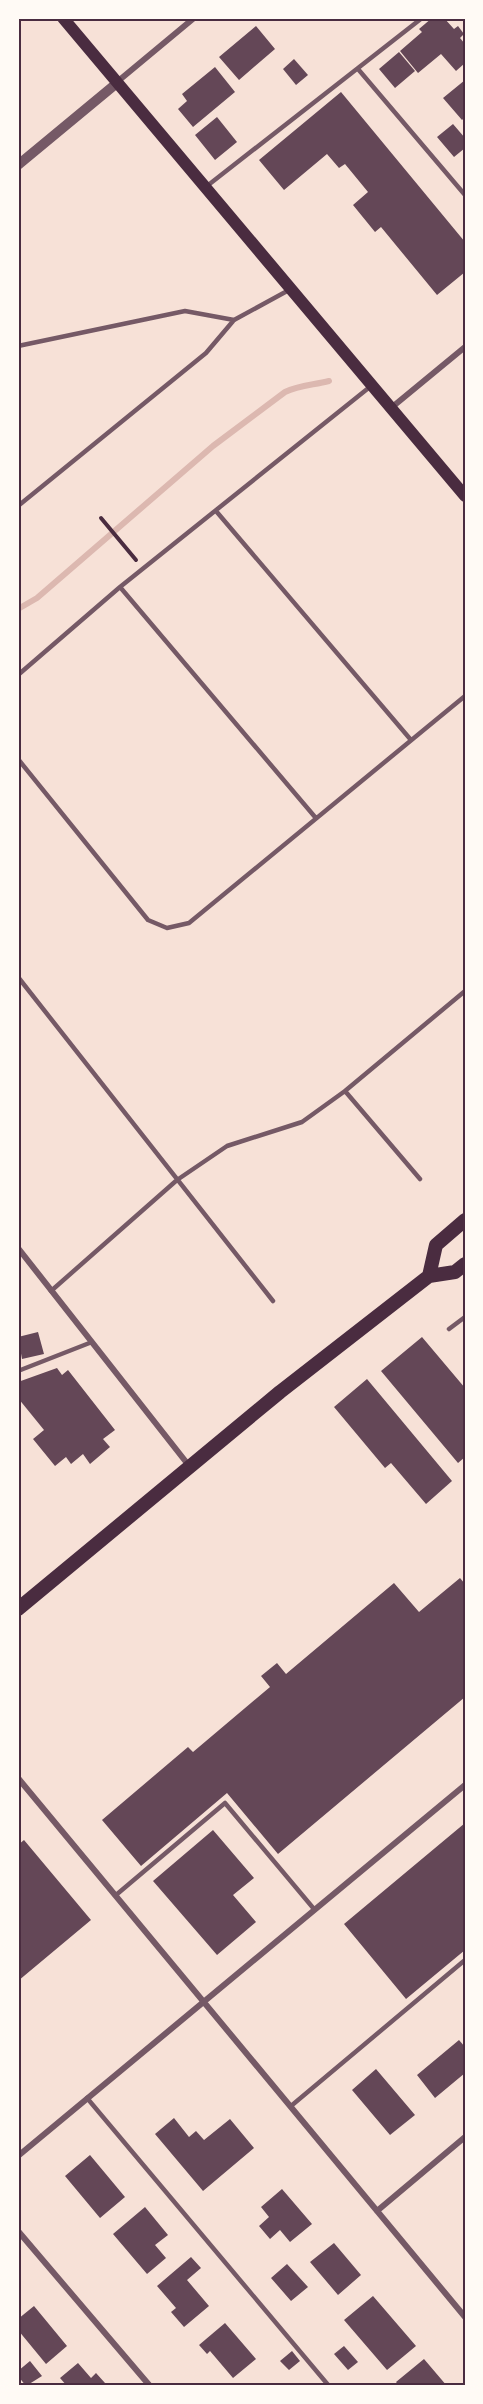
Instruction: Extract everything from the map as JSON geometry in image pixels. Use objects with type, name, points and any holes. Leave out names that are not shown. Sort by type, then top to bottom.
[{"type":"main road","points":[[63,18],[465,496]]},
{"type":"main road","points":[[429,1276],[436,1245],[465,1220]]},
{"type":"main road","points":[[18,1609],[280,1392],[429,1276],[455,1272],[465,1264]]},
{"type":"street","points":[[18,165],[194,18]]},
{"type":"street","points":[[390,409],[465,347]]},
{"type":"street","points":[[18,1248],[190,1467]]},
{"type":"street","points":[[18,1778],[465,2317]]},
{"type":"street","points":[[18,2156],[465,1785]]},
{"type":"street","points":[[377,2211],[465,2137]]},
{"type":"street","points":[[18,2231],[150,2386]]},
{"type":"lane","points":[[205,188],[422,18]]},
{"type":"lane","points":[[358,69],[465,195]]},
{"type":"lane","points":[[18,506],[206,353],[234,320],[291,289]]},
{"type":"lane","points":[[18,346],[185,311],[234,320]]},
{"type":"lane","points":[[18,675],[120,586],[144,570],[371,386]]},
{"type":"lane","points":[[216,511],[411,740]]},
{"type":"lane","points":[[120,586],[315,818]]},
{"type":"lane","points":[[18,759],[148,920],[167,928],[189,923],[465,696]]},
{"type":"lane","points":[[18,977],[273,1301]]},
{"type":"lane","points":[[51,1291],[177,1180],[227,1146],[302,1122],[345,1091],[465,991]]},
{"type":"lane","points":[[345,1091],[420,1179]]},
{"type":"lane","points":[[449,1329],[465,1317]]},
{"type":"lane","points":[[18,1371],[92,1342]]},
{"type":"lane","points":[[116,1895],[225,1803],[314,1909]]},
{"type":"lane","points":[[291,2106],[465,1960]]},
{"type":"lane","points":[[87,2098],[329,2386]]},
{"type":"path","points":[[101,518],[144,570]]},
{"type":"building","points":[[432,18],[444,18],[454,29],[458,26],[464,34],[460,38],[465,44],[465,63],[456,71],[441,54],[418,73],[400,51],[422,32],[419,29]]},
{"type":"building","points":[[256,26],[275,49],[239,80],[219,57]]},
{"type":"building","points":[[399,52],[415,71],[395,88],[379,69]]},
{"type":"building","points":[[294,59],[308,75],[296,85],[283,69]]},
{"type":"building","points":[[215,67],[235,92],[193,127],[178,109],[187,101],[182,94]]},
{"type":"building","points":[[465,80],[465,117],[462,120],[443,98]]},
{"type":"building","points":[[341,92],[465,242],[465,272],[437,295],[381,227],[375,232],[353,205],[368,192],[345,164],[339,168],[327,154],[284,190],[259,160]]},
{"type":"building","points":[[217,117],[237,142],[215,160],[195,135]]},
{"type":"building","points":[[453,124],[465,138],[465,148],[454,157],[437,137]]},
{"type":"building","points":[[38,1332],[44,1354],[22,1359],[18,1337]]},
{"type":"building","points":[[422,1337],[465,1388],[465,1457],[458,1463],[381,1371]]},
{"type":"building","points":[[57,1368],[62,1375],[68,1370],[115,1430],[103,1439],[110,1447],[90,1464],[83,1454],[71,1464],[66,1457],[55,1466],[33,1439],[44,1430],[18,1398],[18,1382]]},
{"type":"building","points":[[367,1379],[452,1481],[426,1504],[391,1463],[385,1468],[334,1407]]},
{"type":"building","points":[[460,1578],[465,1584],[465,1697],[278,1854],[227,1793],[141,1866],[102,1820],[188,1747],[193,1752],[270,1687],[261,1676],[277,1663],[286,1674],[394,1583],[419,1612]]},
{"type":"building","points":[[465,1823],[465,1950],[406,1999],[344,1924]]},
{"type":"building","points":[[213,1830],[254,1878],[233,1895],[256,1922],[217,1955],[153,1881]]},
{"type":"building","points":[[24,1840],[91,1920],[18,1981],[18,1845]]},
{"type":"building","points":[[459,2040],[465,2047],[465,2073],[435,2098],[417,2075]]},
{"type":"building","points":[[376,2069],[415,2115],[390,2135],[352,2090]]},
{"type":"building","points":[[174,2118],[189,2137],[196,2131],[204,2140],[230,2119],[254,2148],[203,2191],[155,2134]]},
{"type":"building","points":[[90,2155],[125,2197],[100,2218],[65,2176]]},
{"type":"building","points":[[282,2189],[312,2224],[290,2242],[280,2230],[270,2239],[259,2226],[269,2217],[261,2207]]},
{"type":"building","points":[[145,2207],[168,2235],[155,2245],[166,2258],[147,2274],[113,2234]]},
{"type":"building","points":[[334,2243],[361,2275],[338,2295],[310,2262]]},
{"type":"building","points":[[191,2257],[201,2268],[187,2280],[209,2306],[184,2327],[171,2312],[176,2308],[157,2286]]},
{"type":"building","points":[[287,2264],[308,2287],[291,2301],[271,2278]]},
{"type":"building","points":[[373,2296],[416,2346],[387,2370],[344,2320]]},
{"type":"building","points":[[34,2306],[67,2346],[46,2364],[18,2330],[18,2319]]},
{"type":"building","points":[[225,2323],[256,2359],[233,2378],[210,2351],[207,2354],[199,2345]]},
{"type":"building","points":[[344,2346],[358,2362],[348,2370],[334,2354]]},
{"type":"building","points":[[292,2351],[300,2361],[289,2370],[280,2361]]},
{"type":"building","points":[[424,2359],[447,2386],[399,2386],[396,2382]]},
{"type":"building","points":[[30,2361],[42,2376],[26,2386],[18,2376],[18,2371]]},
{"type":"building","points":[[78,2363],[91,2378],[96,2373],[105,2383],[101,2386],[67,2386],[60,2378]]},
{"type":"waterway","points":[[18,609],[37,598],[213,446],[285,392],[301,386],[329,381]]}]
